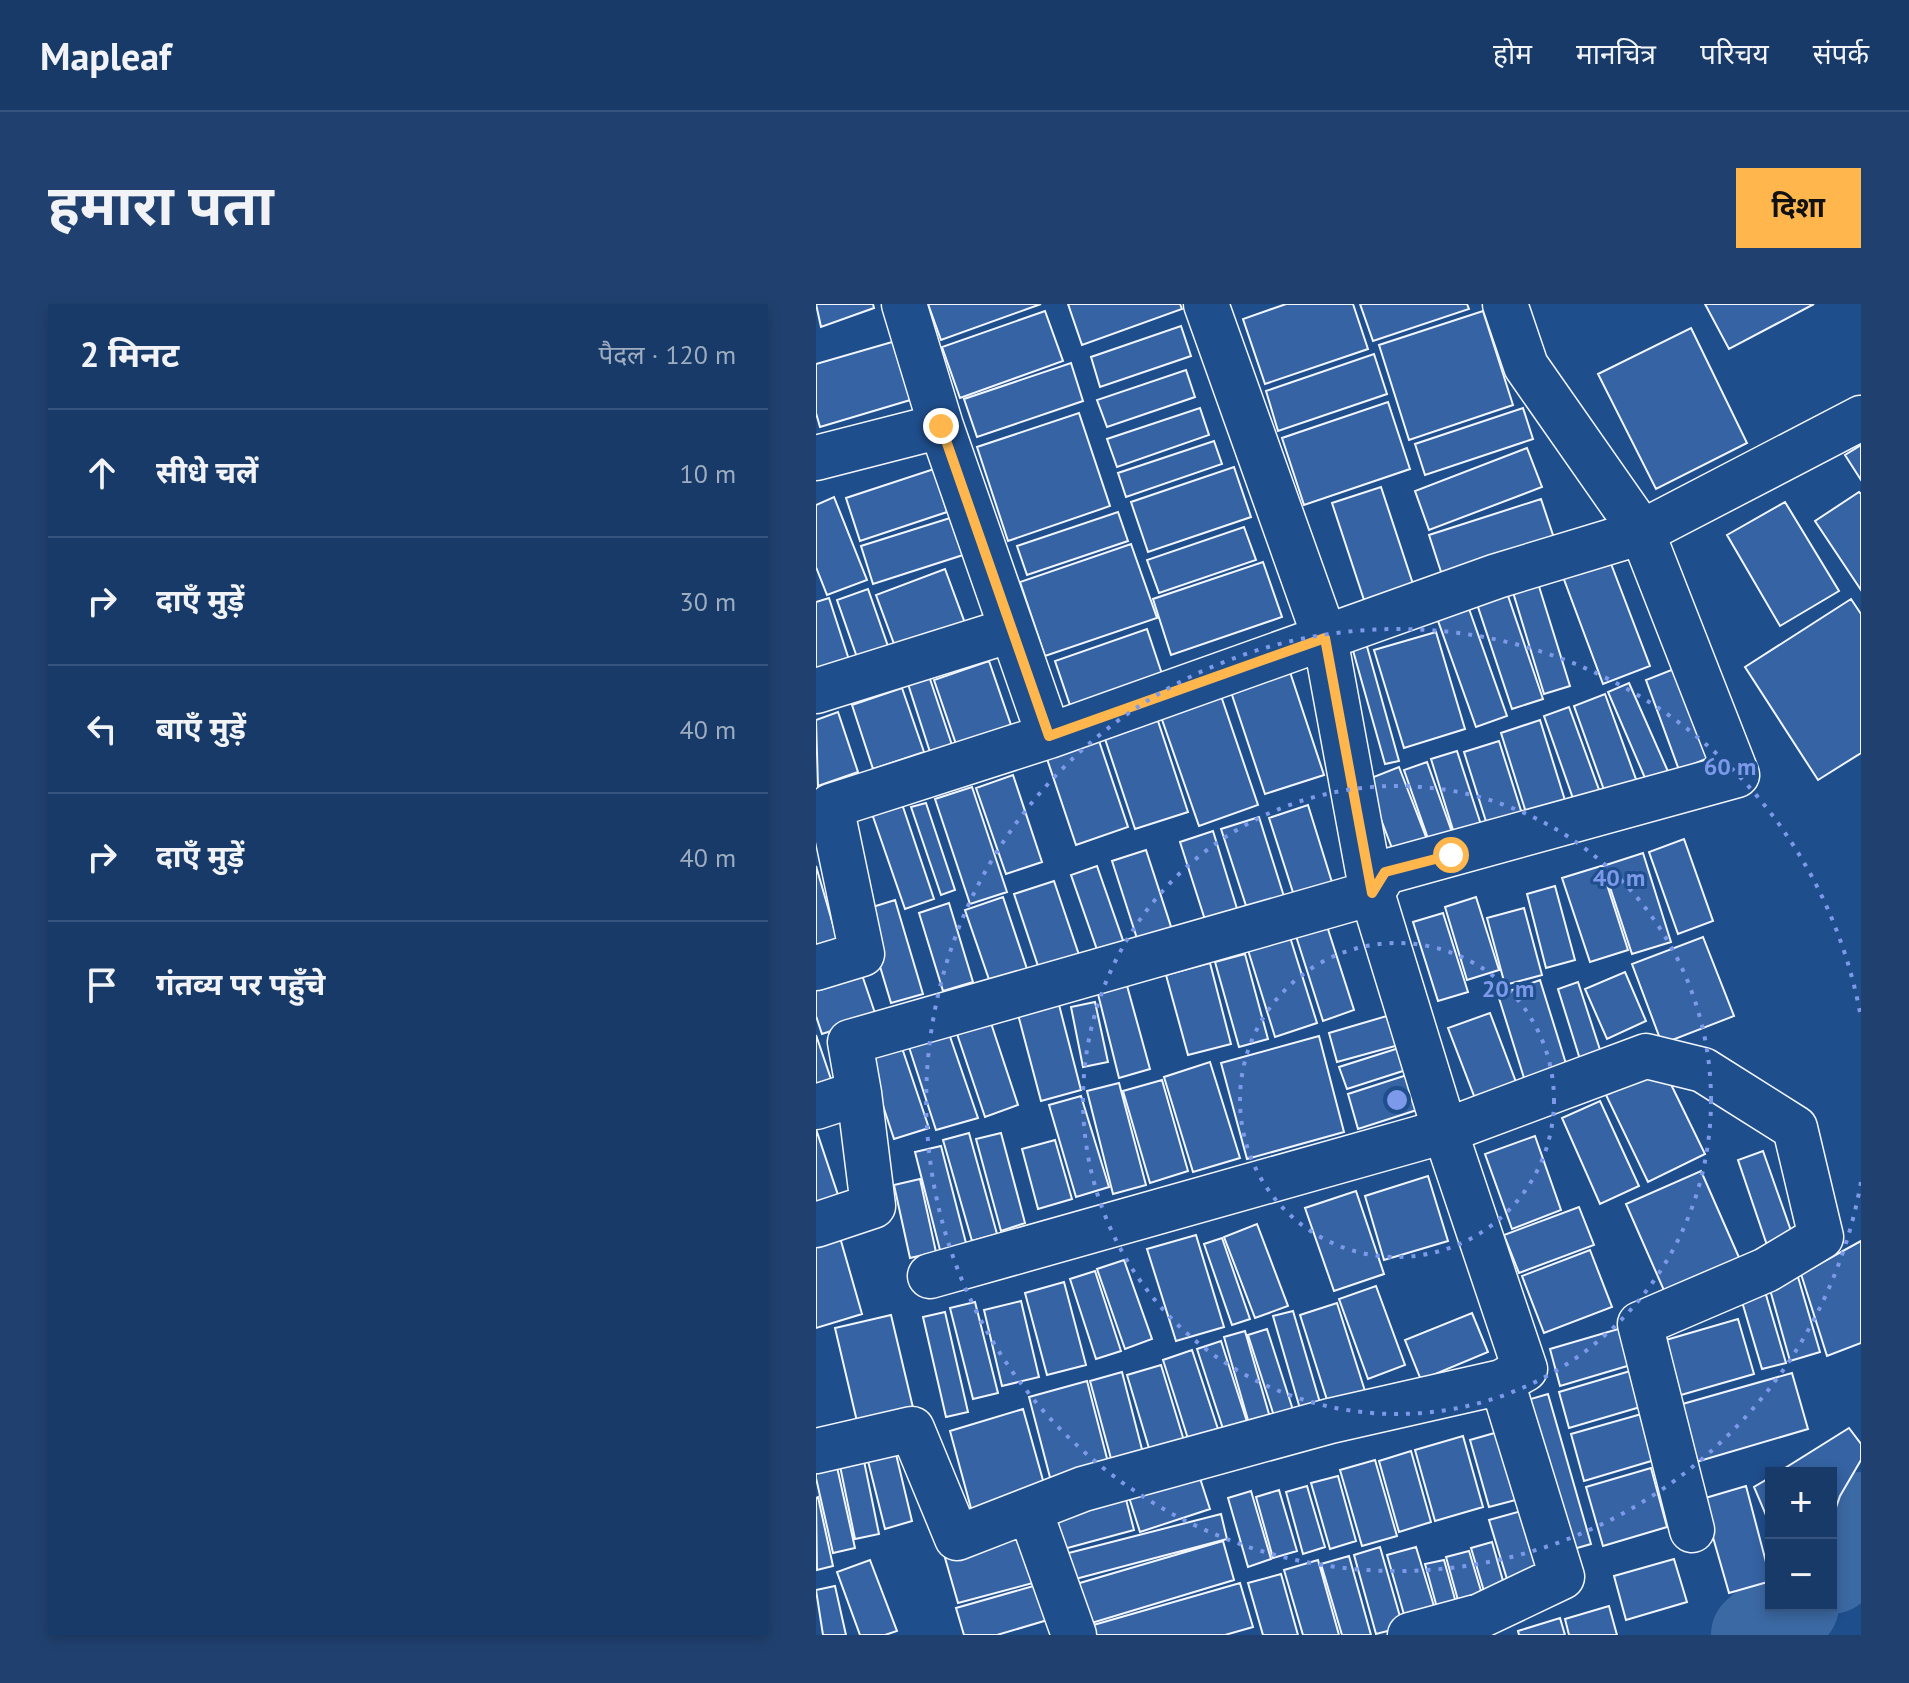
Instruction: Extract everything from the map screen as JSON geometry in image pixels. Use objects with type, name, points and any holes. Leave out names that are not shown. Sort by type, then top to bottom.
[{"type":"street","points":[[904,304],[941,426],[1049,736]]},
{"type":"street","points":[[816,1451],[912,1429],[957,1538],[1083,1489],[1330,1421],[1502,1382],[1525,1369],[1445,1131],[1372,893],[1325,638],[1206,304]]},
{"type":"street","points":[[816,1225],[873,1206],[850,1042],[1372,893],[1385,872],[1737,775],[1642,532],[1526,366],[1505,304]]},
{"type":"street","points":[[816,968],[862,954],[831,806],[1049,736],[1497,576],[1642,532],[1861,418]]},
{"type":"street","points":[[816,458],[941,426]]},
{"type":"street","points":[[816,691],[1011,630]]},
{"type":"street","points":[[930,1276],[1445,1131],[1646,1056],[1703,1070],[1795,1128],[1821,1237],[1766,1270],[1640,1324],[1692,1530]]},
{"type":"street","points":[[816,1107],[859,1093]]},
{"type":"street","points":[[1410,1635],[1480,1616],[1562,1577],[1502,1382]]},
{"type":"street","points":[[1030,1511],[1074,1635]]},
{"type":"building","points":[[816,304],[873,304],[874,308],[821,327]]},
{"type":"building","points":[[928,304],[1041,304],[941,340]]},
{"type":"building","points":[[1068,304],[1180,304],[1182,309],[1082,345]]},
{"type":"building","points":[[1286,304],[1353,304],[1368,349],[1265,384],[1243,319]]},
{"type":"building","points":[[1360,304],[1467,304],[1469,309],[1373,341]]},
{"type":"building","points":[[1705,304],[1814,304],[1729,349]]},
{"type":"building","points":[[1045,311],[1063,361],[960,398],[942,347]]},
{"type":"building","points":[[1483,311],[1513,405],[1409,440],[1379,345]]},
{"type":"building","points":[[1181,326],[1191,356],[1100,387],[1091,357]]},
{"type":"building","points":[[1691,328],[1747,443],[1656,489],[1598,374]]},
{"type":"building","points":[[899,340],[917,398],[820,427],[816,413],[816,364]]},
{"type":"building","points":[[1374,354],[1387,394],[1278,431],[1266,391]]},
{"type":"building","points":[[1071,363],[1083,401],[977,437],[964,399]]},
{"type":"building","points":[[1186,370],[1195,397],[1107,427],[1097,400]]},
{"type":"building","points":[[1388,402],[1410,469],[1304,505],[1282,438]]},
{"type":"building","points":[[1200,408],[1209,435],[1117,467],[1107,439]]},
{"type":"building","points":[[1523,408],[1533,439],[1425,475],[1415,444]]},
{"type":"building","points":[[1079,413],[1110,506],[1008,541],[977,447]]},
{"type":"building","points":[[1214,441],[1222,464],[1126,497],[1118,473]]},
{"type":"building","points":[[1861,445],[1861,480],[1845,455]]},
{"type":"building","points":[[1527,448],[1542,487],[1429,530],[1415,491]]},
{"type":"building","points":[[1234,467],[1251,517],[1148,552],[1131,502]]},
{"type":"building","points":[[934,469],[947,512],[860,541],[846,498]]},
{"type":"building","points":[[1381,487],[1413,584],[1364,600],[1332,503]]},
{"type":"building","points":[[1859,492],[1861,494],[1861,590],[1815,521]]},
{"type":"building","points":[[834,497],[867,580],[827,595],[816,567],[816,505]]},
{"type":"building","points":[[1541,499],[1555,541],[1443,578],[1429,535]]},
{"type":"building","points":[[1785,502],[1839,591],[1780,626],[1727,535]]},
{"type":"building","points":[[1118,512],[1128,541],[1027,575],[1017,546]]},
{"type":"building","points":[[950,518],[963,555],[873,584],[861,546]]},
{"type":"building","points":[[1244,527],[1256,560],[1159,593],[1147,560]]},
{"type":"building","points":[[1131,544],[1157,618],[1045,656],[1020,582]]},
{"type":"building","points":[[1605,548],[1650,666],[1603,684],[1559,566]]},
{"type":"building","points":[[1263,562],[1282,617],[1171,655],[1153,599]]},
{"type":"building","points":[[945,569],[966,626],[897,652],[876,595]]},
{"type":"building","points":[[1537,580],[1570,686],[1544,694],[1512,589]]},
{"type":"building","points":[[868,589],[890,652],[859,663],[837,600]]},
{"type":"building","points":[[1506,590],[1543,699],[1512,709],[1476,601]]},
{"type":"building","points":[[829,598],[852,669],[816,681],[816,602]]},
{"type":"building","points":[[1851,599],[1861,614],[1861,753],[1818,780],[1745,667]]},
{"type":"building","points":[[1468,606],[1507,716],[1476,727],[1437,618]]},
{"type":"building","points":[[1147,629],[1166,686],[1074,717],[1055,661]]},
{"type":"building","points":[[1436,632],[1465,729],[1404,748],[1374,650]]},
{"type":"building","points":[[1366,643],[1399,761],[1385,764],[1352,647]]},
{"type":"building","points":[[989,661],[1012,728],[957,747],[934,680]]},
{"type":"building","points":[[1288,666],[1324,775],[1265,794],[1229,686]]},
{"type":"building","points":[[1679,667],[1713,756],[1679,770],[1646,680]]},
{"type":"building","points":[[929,676],[952,745],[930,752],[908,684]]},
{"type":"building","points":[[1629,683],[1670,776],[1648,785],[1608,692]]},
{"type":"building","points":[[902,688],[924,752],[873,769],[852,705]]},
{"type":"building","points":[[1219,690],[1258,805],[1199,826],[1159,711]]},
{"type":"building","points":[[1605,694],[1641,793],[1609,804],[1574,706]]},
{"type":"building","points":[[1569,707],[1602,798],[1576,807],[1544,716]]},
{"type":"building","points":[[838,712],[858,772],[818,786],[816,720]]},
{"type":"building","points":[[1156,715],[1188,812],[1135,829],[1103,733]]},
{"type":"building","points":[[1540,720],[1568,810],[1529,822],[1501,733]]},
{"type":"building","points":[[1096,732],[1128,827],[1076,845],[1044,750]]},
{"type":"building","points":[[1499,741],[1524,820],[1489,831],[1464,752]]},
{"type":"building","points":[[1457,751],[1485,837],[1458,846],[1431,759]]},
{"type":"building","points":[[1427,762],[1454,838],[1431,847],[1404,770]]},
{"type":"building","points":[[1399,767],[1431,850],[1398,864],[1366,780]]},
{"type":"building","points":[[1013,775],[1042,862],[1006,874],[976,788]]},
{"type":"building","points":[[972,787],[1007,892],[970,904],[935,799]]},
{"type":"building","points":[[900,798],[934,899],[905,909],[870,808]]},
{"type":"building","points":[[926,803],[955,890],[941,895],[911,807]]},
{"type":"building","points":[[1308,805],[1336,895],[1298,908],[1269,818]]},
{"type":"building","points":[[1259,817],[1287,906],[1250,918],[1221,829]]},
{"type":"building","points":[[1213,831],[1239,915],[1207,926],[1180,842]]},
{"type":"building","points":[[1684,839],[1713,921],[1678,934],[1649,852]]},
{"type":"building","points":[[1146,850],[1176,942],[1142,954],[1112,861]]},
{"type":"building","points":[[1643,853],[1671,942],[1632,954],[1603,866]]},
{"type":"building","points":[[816,866],[838,942],[816,949]]},
{"type":"building","points":[[1097,866],[1127,952],[1101,961],[1071,875]]},
{"type":"building","points":[[1601,866],[1628,950],[1590,962],[1562,878]]},
{"type":"building","points":[[1054,881],[1079,955],[1039,969],[1014,894]]},
{"type":"building","points":[[1555,886],[1575,960],[1546,968],[1527,894]]},
{"type":"building","points":[[1003,897],[1030,978],[993,991],[965,910]]},
{"type":"building","points":[[1476,897],[1499,970],[1467,980],[1445,907]]},
{"type":"building","points":[[895,900],[923,994],[891,1003],[863,910]]},
{"type":"building","points":[[949,903],[973,982],[943,991],[919,913]]},
{"type":"building","points":[[1524,908],[1542,975],[1505,985],[1487,918]]},
{"type":"building","points":[[1443,913],[1468,992],[1438,1001],[1413,922]]},
{"type":"building","points":[[1326,923],[1354,1010],[1323,1021],[1295,933]]},
{"type":"building","points":[[1289,934],[1317,1023],[1275,1037],[1247,947]]},
{"type":"building","points":[[1703,937],[1734,1016],[1662,1044],[1632,964]]},
{"type":"building","points":[[1245,954],[1268,1039],[1239,1047],[1215,962]]},
{"type":"building","points":[[1210,963],[1231,1044],[1188,1055],[1166,975]]},
{"type":"building","points":[[860,969],[876,1016],[822,1034],[816,1016],[816,984]]},
{"type":"building","points":[[1625,972],[1646,1021],[1607,1039],[1585,989]]},
{"type":"building","points":[[1540,980],[1572,1083],[1530,1097],[1498,995]]},
{"type":"building","points":[[1126,982],[1150,1069],[1119,1078],[1097,990]]},
{"type":"building","points":[[1578,982],[1604,1062],[1583,1069],[1558,989]]},
{"type":"building","points":[[1057,997],[1081,1090],[1041,1101],[1016,1007]]},
{"type":"building","points":[[1095,1002],[1108,1062],[1083,1067],[1071,1007]]},
{"type":"building","points":[[1397,1013],[1406,1043],[1337,1062],[1329,1033]]},
{"type":"building","points":[[1490,1013],[1522,1098],[1481,1114],[1448,1028]]},
{"type":"building","points":[[989,1017],[1018,1105],[985,1117],[955,1028]]},
{"type":"building","points":[[946,1025],[978,1118],[936,1130],[906,1038]]},
{"type":"building","points":[[816,1035],[833,1085],[816,1091]]},
{"type":"building","points":[[1319,1036],[1344,1132],[1247,1159],[1221,1063]]},
{"type":"building","points":[[899,1039],[929,1128],[894,1139],[865,1051]]},
{"type":"building","points":[[1402,1047],[1409,1069],[1347,1089],[1339,1067]]},
{"type":"building","points":[[1210,1062],[1240,1158],[1193,1172],[1164,1077]]},
{"type":"building","points":[[1663,1068],[1705,1154],[1648,1182],[1606,1095]]},
{"type":"building","points":[[1413,1073],[1423,1108],[1358,1129],[1348,1094]]},
{"type":"building","points":[[1162,1080],[1188,1171],[1150,1183],[1123,1091]]},
{"type":"building","points":[[1119,1083],[1146,1185],[1113,1194],[1087,1091]]},
{"type":"building","points":[[1081,1096],[1109,1187],[1076,1197],[1049,1105]]},
{"type":"building","points":[[1600,1101],[1639,1186],[1600,1204],[1562,1118]]},
{"type":"building","points":[[816,1129],[841,1204],[816,1213]]},
{"type":"building","points":[[969,1133],[997,1234],[972,1241],[943,1140]]},
{"type":"building","points":[[1001,1133],[1025,1223],[1001,1231],[976,1139]]},
{"type":"building","points":[[1535,1136],[1561,1210],[1512,1229],[1485,1154]]},
{"type":"building","points":[[1055,1140],[1072,1199],[1038,1209],[1022,1149]]},
{"type":"building","points":[[941,1146],[967,1247],[941,1254],[915,1152]]},
{"type":"building","points":[[1763,1151],[1796,1245],[1770,1254],[1738,1160]]},
{"type":"building","points":[[1701,1171],[1741,1262],[1666,1295],[1626,1204]]},
{"type":"building","points":[[1428,1176],[1448,1241],[1384,1260],[1365,1196]]},
{"type":"building","points":[[920,1179],[936,1252],[910,1258],[894,1185]]},
{"type":"building","points":[[1356,1191],[1384,1274],[1334,1291],[1305,1208]]},
{"type":"building","points":[[1579,1207],[1594,1245],[1519,1273],[1504,1235]]},
{"type":"building","points":[[1257,1224],[1288,1306],[1255,1318],[1224,1237]]},
{"type":"building","points":[[839,1234],[862,1314],[816,1328],[816,1240]]},
{"type":"building","points":[[1196,1235],[1224,1327],[1176,1341],[1147,1249]]},
{"type":"building","points":[[1222,1238],[1250,1319],[1232,1325],[1204,1244]]},
{"type":"building","points":[[1861,1241],[1861,1343],[1827,1356],[1801,1274]]},
{"type":"building","points":[[1590,1250],[1612,1307],[1544,1333],[1522,1276]]},
{"type":"building","points":[[1124,1260],[1152,1339],[1125,1349],[1097,1269]]},
{"type":"building","points":[[1095,1271],[1121,1351],[1096,1359],[1070,1279]]},
{"type":"building","points":[[1798,1277],[1820,1352],[1790,1361],[1769,1286]]},
{"type":"building","points":[[1064,1282],[1086,1365],[1047,1375],[1025,1293]]},
{"type":"building","points":[[1376,1286],[1405,1365],[1368,1379],[1339,1299]]},
{"type":"building","points":[[1764,1288],[1786,1363],[1762,1369],[1740,1295]]},
{"type":"building","points":[[1021,1301],[1039,1377],[1002,1386],[984,1310]]},
{"type":"building","points":[[975,1302],[998,1393],[973,1399],[950,1308]]},
{"type":"building","points":[[1337,1303],[1365,1391],[1328,1403],[1300,1315]]},
{"type":"building","points":[[1293,1311],[1321,1406],[1301,1412],[1273,1316]]},
{"type":"building","points":[[945,1312],[968,1412],[946,1417],[923,1317]]},
{"type":"building","points":[[1472,1313],[1488,1352],[1421,1380],[1405,1340]]},
{"type":"building","points":[[891,1315],[915,1416],[859,1430],[835,1328]]},
{"type":"building","points":[[1738,1319],[1754,1374],[1674,1397],[1659,1342]]},
{"type":"building","points":[[1625,1327],[1634,1364],[1560,1386],[1550,1349]]},
{"type":"building","points":[[1267,1329],[1293,1410],[1274,1416],[1248,1335]]},
{"type":"building","points":[[1245,1331],[1271,1421],[1250,1427],[1224,1337]]},
{"type":"building","points":[[1221,1341],[1249,1428],[1225,1435],[1197,1349]]},
{"type":"building","points":[[1192,1350],[1220,1435],[1190,1445],[1163,1360]]},
{"type":"building","points":[[1161,1365],[1185,1444],[1151,1455],[1127,1375]]},
{"type":"building","points":[[1637,1369],[1647,1405],[1569,1428],[1559,1392]]},
{"type":"building","points":[[1122,1372],[1144,1457],[1113,1466],[1090,1381]]},
{"type":"building","points":[[1792,1373],[1808,1429],[1696,1462],[1679,1405]]},
{"type":"building","points":[[1087,1381],[1110,1470],[1052,1485],[1029,1397]]},
{"type":"building","points":[[1548,1394],[1591,1544],[1560,1553],[1517,1403]]},
{"type":"building","points":[[1023,1409],[1046,1491],[972,1512],[950,1431]]},
{"type":"building","points":[[1645,1413],[1658,1459],[1584,1481],[1571,1434]]},
{"type":"building","points":[[1512,1428],[1531,1496],[1489,1507],[1470,1440]]},
{"type":"building","points":[[1849,1428],[1861,1444],[1861,1460],[1837,1505],[1837,1467],[1787,1467]]},
{"type":"building","points":[[1463,1436],[1483,1507],[1435,1521],[1415,1450]]},
{"type":"building","points":[[895,1450],[912,1521],[885,1529],[867,1457]]},
{"type":"building","points":[[1411,1451],[1431,1522],[1399,1532],[1379,1461]]},
{"type":"building","points":[[835,1458],[855,1548],[833,1553],[816,1478],[816,1462]]},
{"type":"building","points":[[1375,1460],[1397,1536],[1362,1546],[1340,1470]]},
{"type":"building","points":[[864,1461],[879,1534],[855,1539],[840,1466]]},
{"type":"building","points":[[1196,1466],[1210,1509],[1140,1532],[1126,1488]]},
{"type":"building","points":[[1651,1468],[1667,1527],[1603,1546],[1586,1487]]},
{"type":"building","points":[[1338,1476],[1356,1541],[1330,1549],[1311,1483]]},
{"type":"building","points":[[1765,1481],[1765,1513],[1754,1487]]},
{"type":"building","points":[[1307,1486],[1325,1547],[1303,1554],[1286,1492]]},
{"type":"building","points":[[1746,1486],[1765,1558],[1765,1583],[1729,1593],[1702,1499]]},
{"type":"building","points":[[1123,1488],[1134,1530],[1060,1550],[1049,1509]]},
{"type":"building","points":[[1279,1490],[1297,1551],[1273,1558],[1256,1497]]},
{"type":"building","points":[[1251,1491],[1271,1559],[1248,1567],[1228,1498]]},
{"type":"building","points":[[816,1498],[833,1566],[817,1570]]},
{"type":"building","points":[[1532,1508],[1553,1577],[1510,1589],[1489,1520]]},
{"type":"building","points":[[1221,1514],[1227,1539],[1064,1582],[1057,1556]]},
{"type":"building","points":[[1031,1534],[1044,1580],[958,1603],[945,1558]]},
{"type":"building","points":[[1223,1541],[1234,1580],[1085,1625],[1073,1585]]},
{"type":"building","points":[[1492,1542],[1507,1595],[1487,1601],[1471,1548]]},
{"type":"building","points":[[1380,1547],[1403,1627],[1376,1634],[1354,1555]]},
{"type":"building","points":[[1416,1547],[1437,1616],[1407,1625],[1387,1555]]},
{"type":"building","points":[[1469,1551],[1485,1604],[1461,1611],[1446,1557]]},
{"type":"building","points":[[1349,1556],[1371,1635],[1342,1635],[1321,1564]]},
{"type":"building","points":[[1674,1559],[1687,1602],[1626,1620],[1614,1576]]},
{"type":"building","points":[[870,1560],[897,1631],[885,1635],[860,1635],[837,1572]]},
{"type":"building","points":[[1318,1560],[1339,1635],[1303,1635],[1284,1570]]},
{"type":"building","points":[[1444,1560],[1458,1610],[1439,1615],[1425,1564]]},
{"type":"building","points":[[1281,1574],[1298,1635],[1263,1635],[1248,1583]]},
{"type":"building","points":[[1051,1581],[1061,1616],[997,1635],[964,1635],[956,1608]]},
{"type":"building","points":[[1240,1583],[1253,1627],[1225,1635],[1085,1635],[1083,1628]]},
{"type":"building","points":[[835,1586],[846,1635],[823,1635],[816,1590]]},
{"type":"building","points":[[1609,1606],[1617,1635],[1569,1635],[1565,1619]]},
{"type":"building","points":[[1560,1618],[1565,1635],[1519,1635],[1518,1631]]},
{"type":"waterway","points":[[1837,1557],[1861,1519]]},
{"type":"waterway","points":[[1758,1635],[1785,1611]]},
{"type":"route","points":[[941,426],[1049,736],[1325,638],[1372,893],[1385,872],[1451,855]]}]
